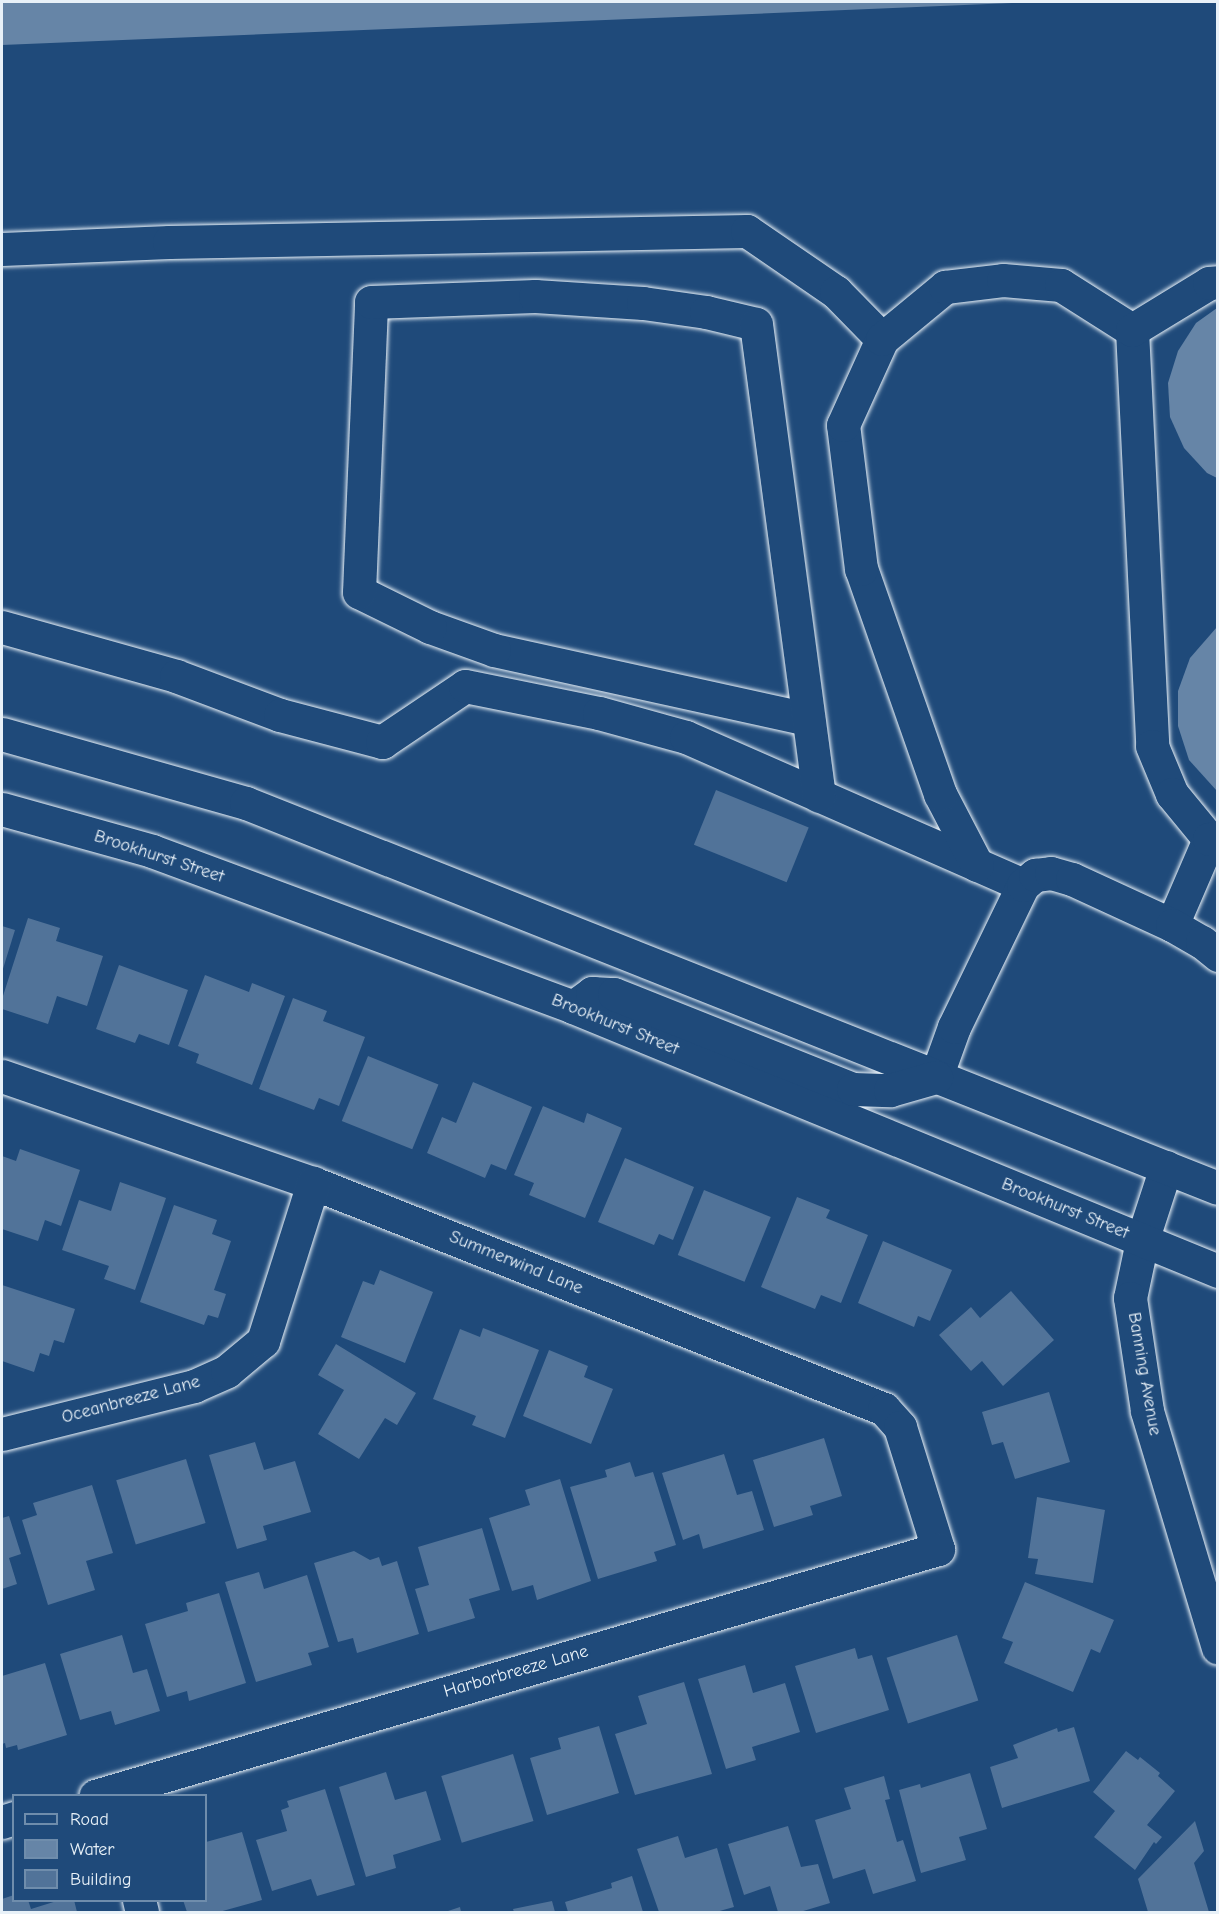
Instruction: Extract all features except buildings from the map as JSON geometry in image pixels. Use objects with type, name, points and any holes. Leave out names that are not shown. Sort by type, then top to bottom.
[{"type":"main road","points":[[2,249],[181,241],[747,231],[836,292],[882,339]]},
{"type":"main road","points":[[976,865],[940,794],[861,569],[843,425],[882,339],[945,287],[1003,280],[1061,285],[1132,330]]},
{"type":"main road","points":[[1132,330],[1209,283],[1218,282]]},
{"type":"main road","points":[[808,719],[494,650],[430,627],[359,592],[371,302],[535,296],[655,304],[703,311],[756,324],[819,796]]},
{"type":"main road","points":[[1132,330],[1152,746],[1172,794],[1213,839],[1172,925]]},
{"type":"main road","points":[[2,627],[176,676],[280,715],[382,742],[465,686],[599,713],[686,737],[1023,885]]},
{"type":"main road","points":[[2,734],[246,803],[1218,1188]]},
{"type":"main road","name":"Brookhurst Street","points":[[2,809],[152,851],[573,1007],[1142,1241],[1218,1270]]},
{"type":"main road","points":[[936,1077],[954,1027],[1023,885],[1035,875],[1051,873],[1072,879],[1172,925],[1202,942],[1218,956]]},
{"type":"main road","points":[[573,1007],[592,993],[614,994],[853,1089],[890,1090],[936,1077]]},
{"type":"main road","name":"Summerwind Lane","points":[[2,1076],[313,1183],[884,1409],[900,1427],[938,1549]]},
{"type":"main road","name":"Banning Avenue","points":[[1166,1167],[1142,1241],[1130,1298],[1147,1411],[1218,1648]]},
{"type":"main road","name":"Oceanbreeze Lane","points":[[2,1434],[194,1386],[227,1371],[263,1341],[313,1183]]},
{"type":"main road","name":"Harborbreeze Lane","points":[[102,1794],[938,1549]]},
{"type":"water","points":[[2,2],[1039,2],[2,45]]},
{"type":"water","points":[[1217,308],[1217,478],[1207,473],[1184,448],[1170,417],[1168,383],[1178,351],[1196,323]]},
{"type":"water","points":[[1217,627],[1217,791],[1189,760],[1178,726],[1178,691],[1190,658]]}]
